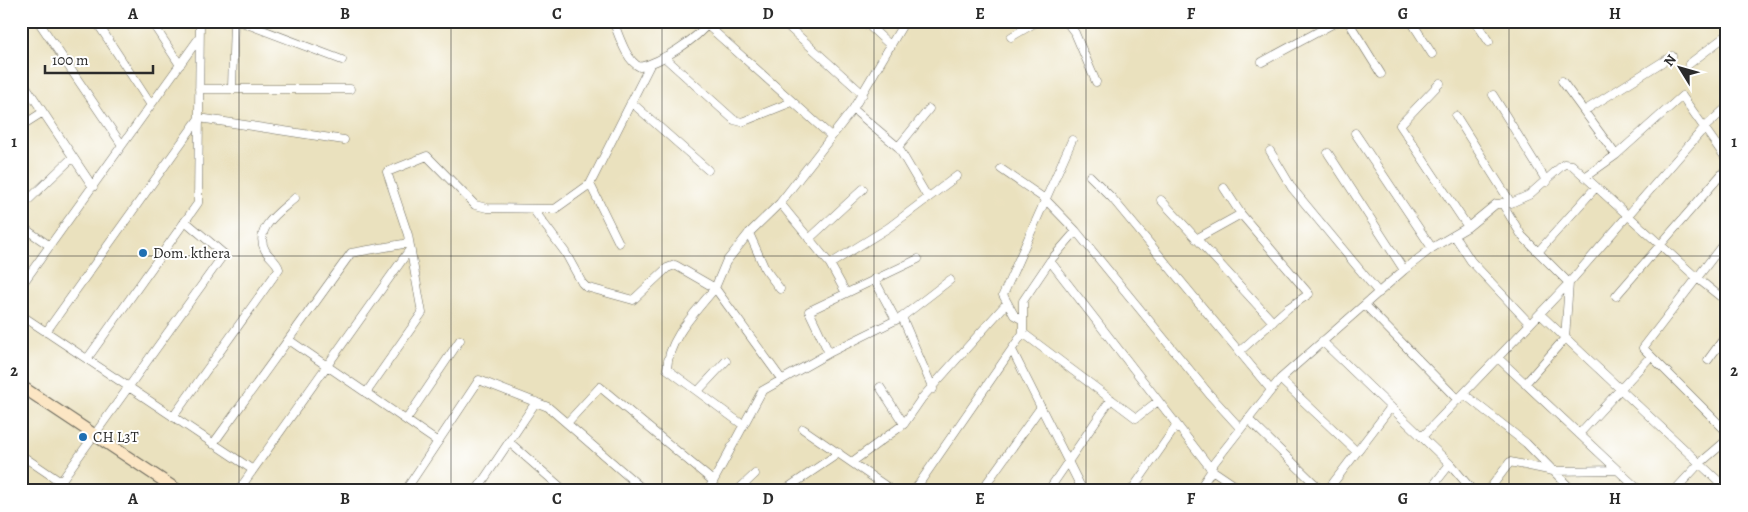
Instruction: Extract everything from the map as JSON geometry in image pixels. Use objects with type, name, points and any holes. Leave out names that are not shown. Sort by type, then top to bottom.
[{"type":"street","points":[[38,21],[122,145]]},
{"type":"street","points":[[96,21],[151,105]]},
{"type":"street","points":[[151,21],[180,65]]},
{"type":"street","points":[[86,359],[198,203],[200,21]]},
{"type":"street","points":[[232,88],[234,21]]},
{"type":"street","points":[[238,21],[342,60]]},
{"type":"street","points":[[613,21],[636,65],[640,67],[650,65],[664,57],[708,23],[830,136]]},
{"type":"street","points":[[782,21],[863,94]]},
{"type":"street","points":[[864,21],[891,46]]},
{"type":"street","points":[[743,425],[667,369],[667,358],[673,344],[714,288],[726,262],[749,233],[780,203],[830,136],[853,109],[905,21]]},
{"type":"street","points":[[1012,37],[1038,21]]},
{"type":"street","points":[[1066,21],[1075,33],[1096,82]]},
{"type":"street","points":[[1262,62],[1338,21]]},
{"type":"street","points":[[1348,21],[1381,74]]},
{"type":"street","points":[[1411,21],[1432,54]]},
{"type":"street","points":[[1475,21],[1489,42]]},
{"type":"street","points":[[1689,64],[1727,35]]},
{"type":"street","points":[[21,286],[200,37]]},
{"type":"street","points":[[1584,111],[1672,56]]},
{"type":"street","points":[[664,57],[734,120],[742,122],[792,102]]},
{"type":"street","points":[[366,393],[422,314],[410,246],[387,172],[427,156],[474,205],[488,208],[555,209],[590,184],[650,65]]},
{"type":"street","points":[[21,79],[93,186]]},
{"type":"street","points":[[1562,81],[1616,155]]},
{"type":"street","points":[[1440,83],[1400,125],[1468,227]]},
{"type":"street","points":[[199,89],[350,89]]},
{"type":"street","points":[[1494,95],[1547,182]]},
{"type":"street","points":[[1585,177],[1616,155],[1682,96],[1727,160]]},
{"type":"street","points":[[631,102],[708,170]]},
{"type":"street","points":[[1422,437],[1569,283],[1704,128],[1727,107]]},
{"type":"street","points":[[853,109],[898,147],[928,198]]},
{"type":"street","points":[[898,147],[929,109]]},
{"type":"street","points":[[21,126],[43,112]]},
{"type":"street","points":[[1456,116],[1510,203]]},
{"type":"street","points":[[199,118],[344,140]]},
{"type":"street","points":[[46,332],[199,118]]},
{"type":"street","points":[[1355,134],[1432,248]]},
{"type":"street","points":[[1023,320],[1014,315],[1003,295],[1072,140]]},
{"type":"street","points":[[1270,151],[1292,188],[1379,293]]},
{"type":"street","points":[[1328,153],[1404,270]]},
{"type":"street","points":[[21,207],[74,158]]},
{"type":"street","points":[[1198,491],[1240,428],[1280,379],[1322,341],[1432,248],[1468,227],[1496,204],[1510,203],[1529,195],[1547,182],[1564,164],[1568,164],[1585,177],[1696,278],[1727,302]]},
{"type":"street","points":[[1616,296],[1659,244],[1727,168]]},
{"type":"street","points":[[1001,169],[1045,199],[1076,231],[1210,395],[1240,428]]},
{"type":"street","points":[[830,264],[888,228],[956,176]]},
{"type":"street","points":[[1090,176],[1112,198],[1271,390]]},
{"type":"street","points":[[590,184],[619,243]]},
{"type":"street","points":[[1224,188],[1241,214],[1309,294],[1272,322],[1239,352]]},
{"type":"street","points":[[1538,252],[1596,188]]},
{"type":"street","points":[[809,239],[863,189]]},
{"type":"street","points":[[173,417],[279,270],[265,250],[264,234],[271,219],[295,198]]},
{"type":"street","points":[[1161,200],[1272,322]]},
{"type":"street","points":[[780,203],[830,264],[846,293]]},
{"type":"street","points":[[1502,203],[1522,236],[1569,283],[1565,338],[1525,384]]},
{"type":"street","points":[[533,209],[565,252],[586,287],[633,300],[668,268],[675,265],[714,288],[782,380]]},
{"type":"street","points":[[1196,239],[1241,214]]},
{"type":"street","points":[[54,491],[224,254],[185,221]]},
{"type":"street","points":[[21,226],[50,246]]},
{"type":"street","points":[[914,491],[1023,333],[1023,301],[1050,261],[1076,231]]},
{"type":"street","points":[[749,233],[765,269],[780,289]]},
{"type":"street","points":[[1454,236],[1471,261],[1530,324]]},
{"type":"street","points":[[1727,240],[1643,348],[1727,432]]},
{"type":"street","points":[[213,444],[351,254],[410,246]]},
{"type":"street","points":[[238,491],[410,246]]},
{"type":"street","points":[[829,353],[809,310],[918,258]]},
{"type":"street","points":[[1050,261],[1211,469],[1244,491]]},
{"type":"street","points":[[874,280],[899,318],[933,389]]},
{"type":"street","points":[[711,486],[762,391],[829,353],[899,318],[950,280]]},
{"type":"street","points":[[852,462],[904,424],[922,398],[933,389],[1007,303]]},
{"type":"street","points":[[1365,305],[1461,397],[1526,443],[1573,491]]},
{"type":"street","points":[[1540,314],[1723,487]]},
{"type":"street","points":[[21,315],[253,470]]},
{"type":"street","points":[[1023,333],[1136,418],[1158,401]]},
{"type":"street","points":[[1708,360],[1727,334]]},
{"type":"street","points":[[289,340],[438,442]]},
{"type":"street","points":[[406,420],[460,340]]},
{"type":"street","points":[[1322,341],[1450,464],[1473,491]]},
{"type":"street","points":[[1012,350],[1083,491]]},
{"type":"street","points":[[1579,434],[1652,356]]},
{"type":"street","points":[[1498,358],[1640,491]]},
{"type":"street","points":[[698,391],[726,361]]},
{"type":"street","points":[[1280,379],[1357,452]]},
{"type":"street","points":[[405,491],[479,380],[548,407],[645,491]]},
{"type":"street","points":[[21,386],[179,491]]},
{"type":"street","points":[[567,423],[600,387],[711,486],[720,491]]},
{"type":"street","points":[[880,387],[904,424]]},
{"type":"street","points":[[1048,491],[1111,399]]},
{"type":"street","points":[[480,489],[536,402]]},
{"type":"street","points":[[981,491],[1041,407]]},
{"type":"street","points":[[1327,491],[1391,407]]},
{"type":"street","points":[[1248,419],[1322,491]]},
{"type":"street","points":[[1131,491],[1177,425]]},
{"type":"street","points":[[803,429],[893,491]]},
{"type":"street","points":[[1674,491],[1699,464],[1727,440]]},
{"type":"street","points":[[509,442],[565,491]]},
{"type":"street","points":[[783,491],[839,453]]},
{"type":"street","points":[[21,455],[74,491]]},
{"type":"street","points":[[1488,491],[1510,462],[1553,470],[1618,470]]},
{"type":"street","points":[[1430,491],[1450,464]]},
{"type":"street","points":[[737,491],[755,474]]},
{"type":"place","name":"Dom. kthera","points":[[143,253]]},
{"type":"place","name":"CH L3T","points":[[83,437]]}]
